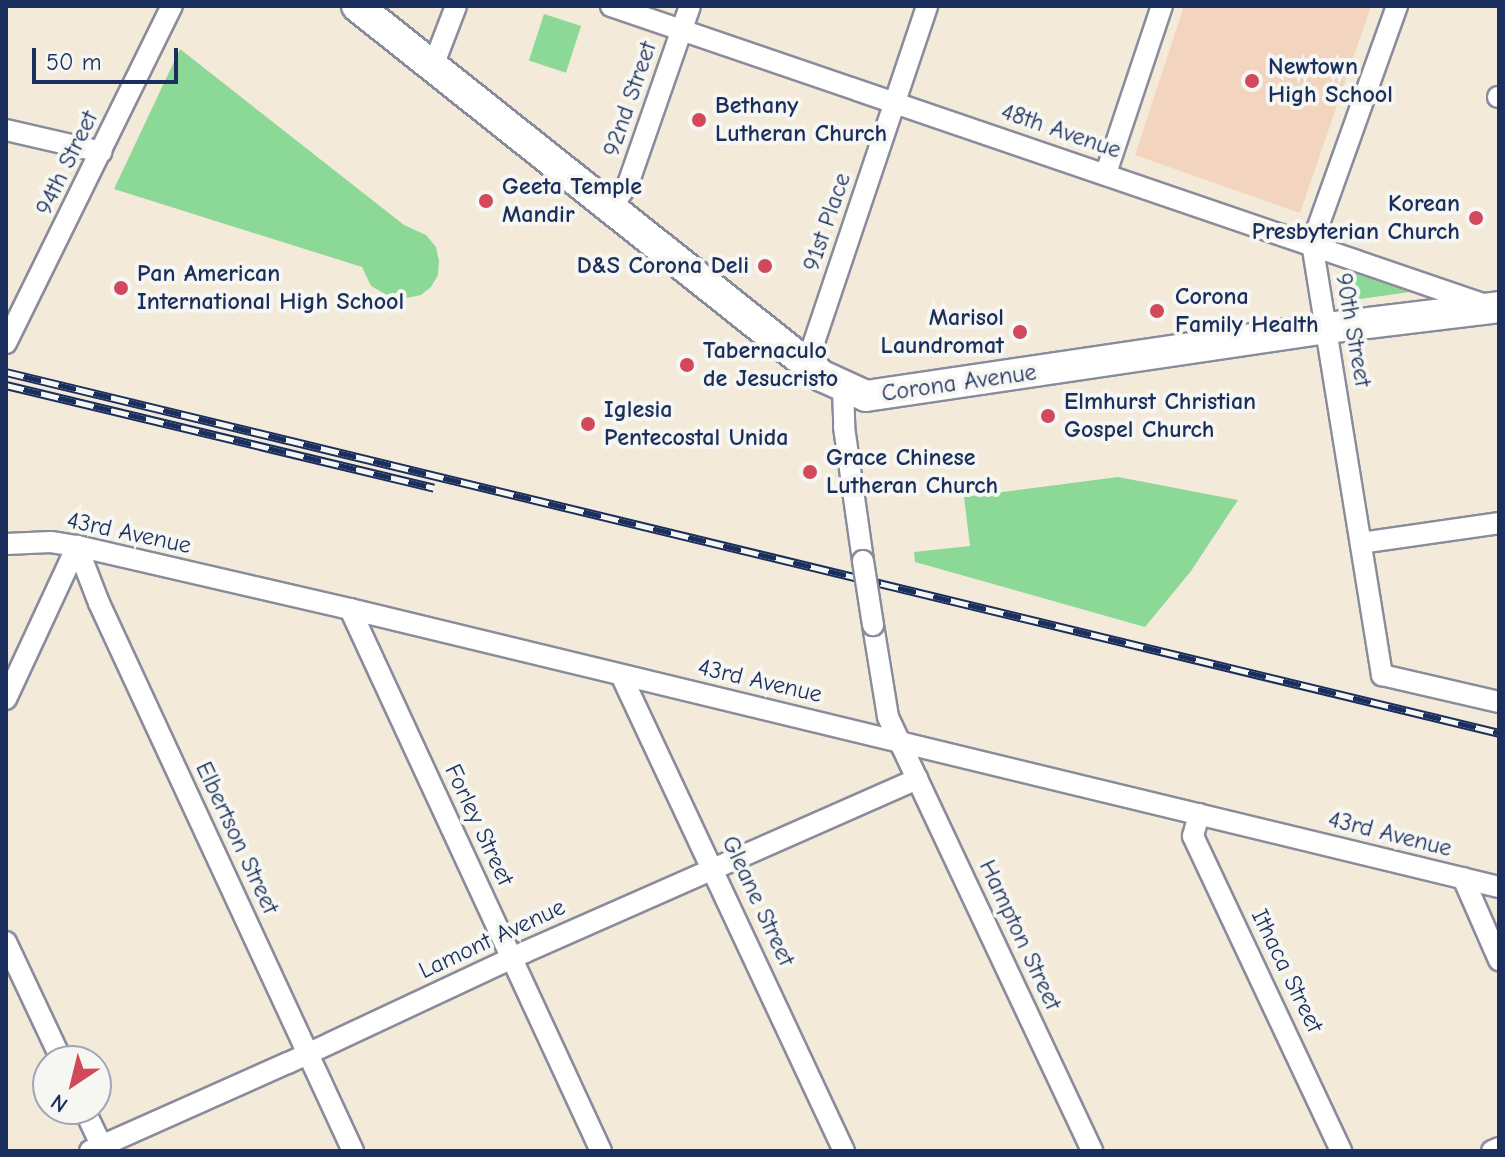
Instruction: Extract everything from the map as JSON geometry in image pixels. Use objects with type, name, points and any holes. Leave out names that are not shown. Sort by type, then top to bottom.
[{"type":"street","name":"94th Street","points":[[7,343],[172,6]]},
{"type":"street","name":"Corona Avenue","points":[[357,6],[843,389],[878,397],[1326,328],[1496,307]]},
{"type":"street","points":[[433,66],[456,6]]},
{"type":"street","name":"48th Avenue","points":[[611,6],[1496,307]]},
{"type":"street","name":"92nd Street","points":[[612,206],[628,184],[690,6]]},
{"type":"street","name":"91st Place","points":[[807,363],[927,6]]},
{"type":"street","points":[[1106,173],[1162,6]]},
{"type":"street","name":"90th Street","points":[[1397,6],[1312,243],[1382,675],[1499,702]]},
{"type":"street","points":[[6,130],[102,152]]},
{"type":"street","points":[[843,389],[844,427],[888,717],[901,742]]},
{"type":"street","points":[[1361,543],[1499,523]]},
{"type":"street","name":"43rd Avenue","points":[[6,544],[51,542],[77,546],[1499,887]]},
{"type":"street","points":[[6,699],[77,546]]},
{"type":"street","name":"Elbertson Street","points":[[77,546],[106,618],[353,1151]]},
{"type":"street","name":"Forley Street","points":[[350,609],[601,1151]]},
{"type":"street","name":"Gleane Street","points":[[621,675],[844,1151]]},
{"type":"street","name":"Hampton Street","points":[[901,742],[1092,1151]]},
{"type":"street","name":"Lamont Avenue","points":[[99,1149],[512,958],[918,779]]},
{"type":"street","name":"Ithaca Street","points":[[1199,814],[1193,836],[1341,1151]]},
{"type":"street","points":[[1463,878],[1499,960]]},
{"type":"street","points":[[6,942],[54,1045]]},
{"type":"street","points":[[90,1125],[99,1149]]},
{"type":"street","points":[[1492,1151],[1499,1148]]},
{"type":"shaded area","name":"Newtown High School","points":[[1184,6],[1371,6],[1300,213],[1135,155]]},
{"type":"green space","points":[[544,14],[581,26],[566,73],[529,61]]},
{"type":"green space","points":[[180,49],[404,225],[426,235],[436,247],[439,261],[438,275],[431,287],[421,295],[396,300],[371,286],[362,267],[114,189]]},
{"type":"green space","points":[[1345,270],[1410,292],[1346,301]]},
{"type":"green space","points":[[1118,477],[1238,500],[1191,571],[1145,627],[915,562],[914,552],[970,546],[964,497]]},
{"type":"railway","points":[[6,372],[1499,733]]},
{"type":"railway","points":[[6,385],[434,488]]},
{"type":"place","name":"Newtown High School","points":[[1252,81]]},
{"type":"place","name":"Bethany Lutheran Church","points":[[699,120]]},
{"type":"place","name":"Geeta Temple Mandir","points":[[486,201]]},
{"type":"place","name":"Korean Presbyterian Church","points":[[1476,218]]},
{"type":"place","name":"D&S Corona Deli","points":[[765,266]]},
{"type":"place","name":"Pan American International High School","points":[[121,288]]},
{"type":"place","name":"Corona Family Health","points":[[1157,311]]},
{"type":"place","name":"Marisol Laundromat","points":[[1020,332]]},
{"type":"place","name":"Tabernaculo de Jesucristo","points":[[687,365]]},
{"type":"place","name":"Elmhurst Christian Gospel Church","points":[[1048,416]]},
{"type":"place","name":"Iglesia Pentecostal Unida","points":[[588,424]]},
{"type":"place","name":"Grace Chinese Lutheran Church","points":[[810,472]]}]
